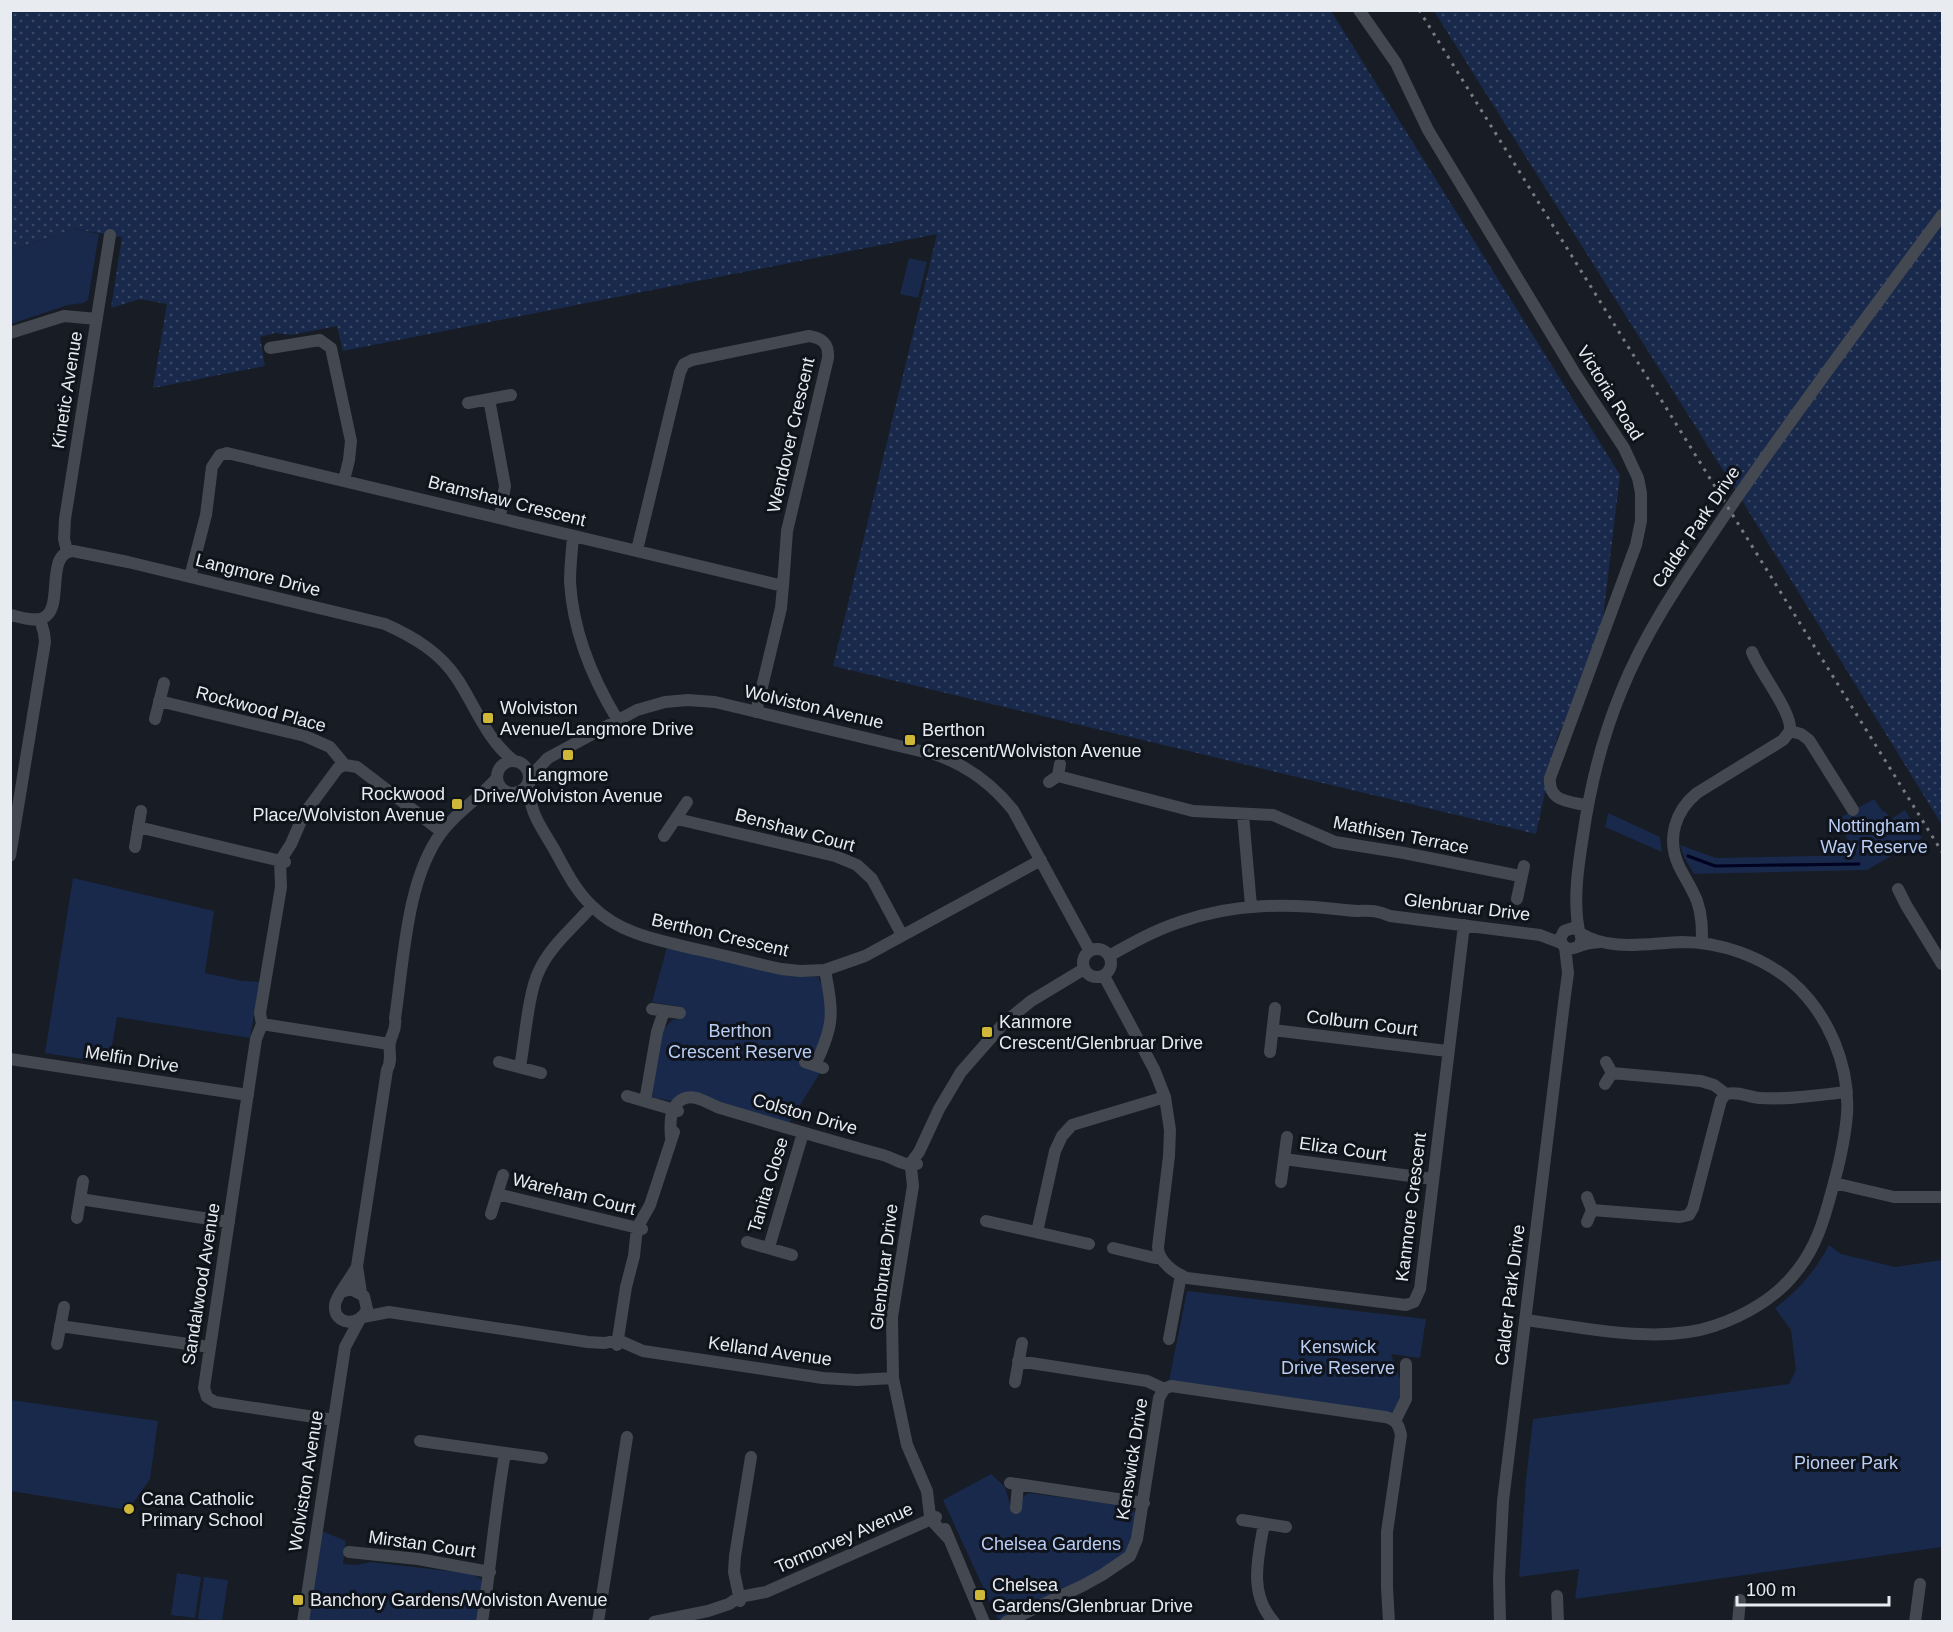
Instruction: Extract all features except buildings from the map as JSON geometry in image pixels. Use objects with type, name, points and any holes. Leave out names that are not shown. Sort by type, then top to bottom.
[{"type":"street","name":"Victoria Road","points":[[1359,10],[1396,63],[1428,130],[1576,375],[1624,448],[1638,478],[1642,511],[1636,545],[1550,778],[1550,790],[1557,798],[1588,806]]},
{"type":"street","name":"Calder Park Drive","points":[[1500,1622],[1500,1549],[1503,1501],[1588,806],[1606,732],[1621,690],[1680,582],[1770,449],[1942,214]]},
{"type":"street","name":"Kinetic Avenue","points":[[67,551],[64,539],[65,519],[110,235]]},
{"type":"street","points":[[10,333],[64,316],[97,319]]},
{"type":"street","name":"Wendover Crescent","points":[[637,550],[680,372],[684,364],[692,360],[809,336],[817,337],[826,342],[828,358],[787,531],[783,586]]},
{"type":"street","points":[[270,348],[320,340],[332,348],[351,441],[344,480]]},
{"type":"street","points":[[468,403],[511,395]]},
{"type":"street","points":[[489,399],[505,486],[500,517]]},
{"type":"street","name":"Bramshaw Crescent","points":[[190,577],[206,515],[212,467],[220,455],[227,453],[783,586]]},
{"type":"street","points":[[573,536],[570,580],[573,610],[581,647],[592,676],[617,719]]},
{"type":"street","points":[[10,615],[40,619],[50,613],[59,561],[67,551]]},
{"type":"street","name":"Langmore Drive","points":[[67,551],[96,555],[385,624],[406,634],[445,662],[458,680],[493,741],[497,758],[497,776]]},
{"type":"street","points":[[756,712],[781,608],[783,586]]},
{"type":"street","points":[[10,856],[45,642],[45,633],[40,619]]},
{"type":"street","points":[[1702,943],[1700,909],[1673,848],[1677,818],[1685,805],[1697,793],[1783,740],[1790,731],[1789,717],[1752,652]]},
{"type":"street","points":[[155,719],[164,683]]},
{"type":"street","name":"Wolviston Avenue","points":[[529,780],[548,758],[617,719],[637,710],[665,702],[688,700],[715,702],[917,750],[956,763],[987,783],[1006,801],[1020,821],[1090,951]]},
{"type":"street","name":"Rockwood Place","points":[[159,701],[305,736],[330,747],[345,765]]},
{"type":"street","points":[[1790,731],[1801,734],[1809,740],[1853,810]]},
{"type":"street","name":"Langmore Drive","points":[[493,741],[516,762]]},
{"type":"street","name":"Wolviston Avenue","points":[[516,762],[548,758]]},
{"type":"street","points":[[387,1044],[395,1032],[395,1018],[416,882],[432,848],[442,832],[455,817],[479,797],[497,776],[502,766],[516,762],[526,768],[529,780],[519,792],[479,797]]},
{"type":"street","name":"Mathisen Terrace","points":[[1060,764],[1054,779],[1175,808],[1209,813],[1272,815],[1284,818],[1335,842],[1522,871],[1518,899]]},
{"type":"street","points":[[345,765],[357,767],[442,832]]},
{"type":"street","name":"Sandalwood Avenue","points":[[334,1420],[210,1400],[204,1388],[257,1035],[265,1024],[263,1001],[281,887],[286,875],[282,862],[291,850],[291,844],[304,814],[338,768],[345,765]]},
{"type":"street","points":[[497,776],[500,786],[508,792]]},
{"type":"street","name":"Berthon Crescent","points":[[529,780],[528,799],[533,812],[573,883],[592,906],[618,926],[662,942],[781,969],[800,971],[825,969],[865,956],[1041,860]]},
{"type":"street","name":"Berthon Crescent","points":[[508,792],[523,801],[533,812]]},
{"type":"street","points":[[664,836],[687,802]]},
{"type":"street","points":[[135,847],[141,811]]},
{"type":"street","points":[[1243,815],[1251,906]]},
{"type":"street","name":"Benshaw Court","points":[[677,819],[835,856],[856,865],[872,879],[902,935]]},
{"type":"street","points":[[138,827],[282,862]]},
{"type":"street","points":[[1898,889],[1942,964]]},
{"type":"street","points":[[520,1067],[534,984],[539,970],[552,951],[592,906]]},
{"type":"street","name":"Glenbruar Drive","points":[[1109,956],[1155,932],[1212,912],[1251,906],[1303,906],[1351,911],[1372,918],[1390,916],[1601,942],[1634,945],[1702,943],[1727,948],[1761,962],[1782,974],[1799,989],[1818,1012],[1830,1033],[1840,1059],[1847,1092],[1845,1137],[1822,1228],[1812,1251],[1796,1274],[1777,1291],[1736,1318],[1690,1333],[1658,1335],[1525,1320]]},
{"type":"street","name":"Kanmore Crescent","points":[[1113,1248],[1160,1258],[1181,1275],[1209,1281],[1411,1304],[1417,1299],[1464,926]]},
{"type":"street","points":[[1102,950],[1109,956],[1111,965],[1104,976],[1090,976],[1084,969],[1083,961],[1090,951],[1102,950]]},
{"type":"street","points":[[814,1065],[825,1045],[832,1019],[825,969]]},
{"type":"street","name":"Glenbruar Drive","points":[[934,1518],[927,1491],[907,1445],[893,1378],[892,1317],[913,1186],[917,1181],[914,1163],[925,1151],[928,1135],[939,1109],[979,1049],[1004,1023],[1031,1001],[1084,969]]},
{"type":"street","points":[[1104,976],[1166,1096],[1170,1130],[1158,1247],[1160,1258]]},
{"type":"street","points":[[1270,1052],[1275,1008]]},
{"type":"street","points":[[645,1101],[657,1032],[658,1010],[680,1013]]},
{"type":"street","points":[[265,1024],[387,1044]]},
{"type":"street","name":"Colburn Court","points":[[1273,1030],[1447,1051]]},
{"type":"street","points":[[357,1266],[334,1306],[338,1316],[346,1321],[356,1321],[362,1318],[367,1309],[357,1266],[387,1070],[391,1057],[387,1044]]},
{"type":"street","name":"Melfin Drive","points":[[10,1059],[248,1095]]},
{"type":"street","points":[[499,1062],[541,1073]]},
{"type":"street","points":[[1608,1073],[1701,1081],[1714,1085],[1726,1094],[1736,1093],[1757,1098],[1847,1092]]},
{"type":"street","points":[[1592,1210],[1680,1217],[1689,1215],[1693,1208],[1721,1100],[1726,1094]]},
{"type":"street","points":[[618,1343],[626,1287],[634,1256],[640,1248],[639,1229],[650,1213],[650,1205],[674,1131],[676,1110],[627,1096]]},
{"type":"street","points":[[1037,1232],[1055,1151],[1062,1136],[1072,1125],[1166,1096]]},
{"type":"street","name":"Colston Drive","points":[[676,1110],[692,1103],[710,1105],[914,1163]]},
{"type":"street","name":"Tanita Close","points":[[769,1247],[803,1133]]},
{"type":"street","name":"Eliza Court","points":[[1281,1182],[1287,1137]]},
{"type":"street","name":"Eliza Court","points":[[1284,1159],[1433,1179]]},
{"type":"street","name":"Wareham Court","points":[[491,1214],[503,1175]]},
{"type":"street","points":[[77,1218],[83,1181]]},
{"type":"street","points":[[1834,1183],[1894,1197],[1942,1197]]},
{"type":"street","name":"Wareham Court","points":[[497,1194],[639,1229]]},
{"type":"street","points":[[1587,1197],[1592,1210],[1587,1222]]},
{"type":"street","points":[[80,1200],[229,1222]]},
{"type":"street","points":[[986,1221],[1089,1244]]},
{"type":"street","name":"Tanita Close","points":[[747,1242],[792,1255]]},
{"type":"street","points":[[1169,1339],[1181,1275]]},
{"type":"street","points":[[342,1292],[351,1289],[362,1294]]},
{"type":"street","name":"Kelland Avenue","points":[[362,1294],[375,1306],[390,1312],[588,1342],[597,1347],[606,1348],[618,1343],[628,1352],[643,1351],[823,1378],[857,1380],[893,1378]]},
{"type":"street","points":[[57,1344],[63,1307]]},
{"type":"street","name":"Kelland Avenue","points":[[362,1318],[390,1312]]},
{"type":"street","name":"Wolviston Avenue","points":[[303,1622],[345,1347],[338,1316]]},
{"type":"street","name":"Wolviston Avenue","points":[[345,1347],[362,1318]]},
{"type":"street","points":[[60,1326],[209,1347]]},
{"type":"street","points":[[1015,1382],[1022,1343]]},
{"type":"street","points":[[1018,1361],[1147,1381],[1164,1389]]},
{"type":"street","points":[[1389,1622],[1387,1532],[1401,1435],[1399,1425],[1395,1420],[1406,1399],[1406,1364]]},
{"type":"street","name":"Kenswick Drive","points":[[1006,1622],[1084,1585],[1131,1556],[1144,1503],[1159,1398],[1164,1389],[1171,1386],[1182,1386],[1395,1420]]},
{"type":"street","points":[[600,1617],[627,1437]]},
{"type":"street","points":[[420,1441],[542,1458]]},
{"type":"street","points":[[482,1622],[490,1572],[494,1516],[505,1453]]},
{"type":"street","points":[[740,1599],[734,1572],[735,1556],[751,1457]]},
{"type":"street","points":[[1016,1508],[1014,1484],[1144,1503]]},
{"type":"street","points":[[934,1518],[947,1537],[984,1622]]},
{"type":"street","name":"Tormorvey Avenue","points":[[654,1622],[708,1611],[727,1610],[740,1599],[754,1601],[762,1598],[766,1592],[934,1518]]},
{"type":"street","points":[[1242,1520],[1286,1527]]},
{"type":"street","points":[[1264,1524],[1257,1567],[1258,1593],[1262,1605],[1274,1622]]},
{"type":"street","name":"Mirstan Court","points":[[350,1552],[417,1559],[490,1572]]},
{"type":"street","points":[[1915,1622],[1920,1584]]},
{"type":"street","points":[[1557,1596],[1558,1622]]},
{"type":"street","points":[[1738,1622],[1740,1600]]},
{"type":"green space","points":[[10,11],[1331,11],[1620,475],[1600,643],[1557,738],[1536,834],[833,666],[937,234],[343,351],[337,326],[291,335],[275,333],[260,337],[265,366],[153,388],[167,304],[140,299],[111,308],[122,237],[74,229],[11,251]]},
{"type":"green space","points":[[1434,11],[1942,11],[1942,209],[1736,491]]},
{"type":"green space","points":[[1942,220],[1942,825],[1741,499]]},
{"type":"green space","points":[[74,229],[99,234],[88,300],[11,324],[11,251]]},
{"type":"green space","points":[[909,258],[927,262],[918,298],[900,294]]},
{"type":"green space","name":"Nottingham Way Reserve","points":[[1874,799],[1891,819],[1905,810],[1922,838],[1867,870],[1694,874],[1680,845],[1716,858],[1857,855],[1836,820]]},
{"type":"green space","points":[[1608,813],[1660,837],[1662,852],[1605,827]]},
{"type":"green space","points":[[73,878],[214,911],[205,973],[242,981],[260,982],[250,1038],[117,1017],[109,1063],[45,1053]]},
{"type":"green space","name":"Berthon Crescent Reserve","points":[[667,947],[799,976],[818,977],[823,987],[829,1018],[820,1049],[802,1054],[800,1065],[820,1073],[789,1123],[690,1095],[671,1101],[652,1097],[661,1032],[672,1020],[680,1019],[681,1007],[652,1002]]},
{"type":"green space","name":"Pioneer Park","points":[[1829,1245],[1841,1254],[1895,1267],[1942,1260],[1942,1547],[1575,1599],[1579,1569],[1519,1577],[1533,1419],[1789,1384],[1796,1370],[1791,1330],[1775,1308],[1805,1280]]},
{"type":"green space","name":"Kenswick Drive Reserve","points":[[1187,1291],[1426,1319],[1420,1358],[1391,1354],[1401,1382],[1400,1405],[1391,1413],[1169,1381]]},
{"type":"green space","points":[[11,1400],[158,1421],[150,1479],[128,1510],[11,1491]]},
{"type":"green space","name":"Chelsea Gardens","points":[[991,1474],[1005,1487],[1011,1508],[1028,1493],[1129,1506],[1137,1514],[1130,1552],[1075,1585],[998,1620],[943,1500]]},
{"type":"green space","points":[[322,1531],[346,1541],[343,1564],[356,1565],[371,1562],[457,1572],[474,1575],[481,1579],[483,1589],[478,1621],[308,1622]]},
{"type":"green space","points":[[177,1573],[201,1577],[195,1618],[171,1615]]},
{"type":"green space","points":[[204,1577],[228,1580],[222,1621],[198,1619]]},
{"type":"waterway","points":[[1688,856],[1715,866],[1859,864]]},
{"type":"railway","points":[[1419,10],[1942,852]]},
{"type":"place","name":"Wolviston Avenue/Langmore Drive","points":[[488,718]]},
{"type":"place","name":"Berthon Crescent/Wolviston Avenue","points":[[910,740]]},
{"type":"place","name":"Langmore Drive/Wolviston Avenue","points":[[568,755]]},
{"type":"place","name":"Rockwood Place/Wolviston Avenue","points":[[457,804]]},
{"type":"place","name":"Kanmore Crescent/Glenbruar Drive","points":[[987,1032]]},
{"type":"place","name":"Cana Catholic Primary School","points":[[129,1509]]},
{"type":"place","name":"Chelsea Gardens/Glenbruar Drive","points":[[980,1595]]},
{"type":"place","name":"Banchory Gardens/Wolviston Avenue","points":[[298,1600]]}]
